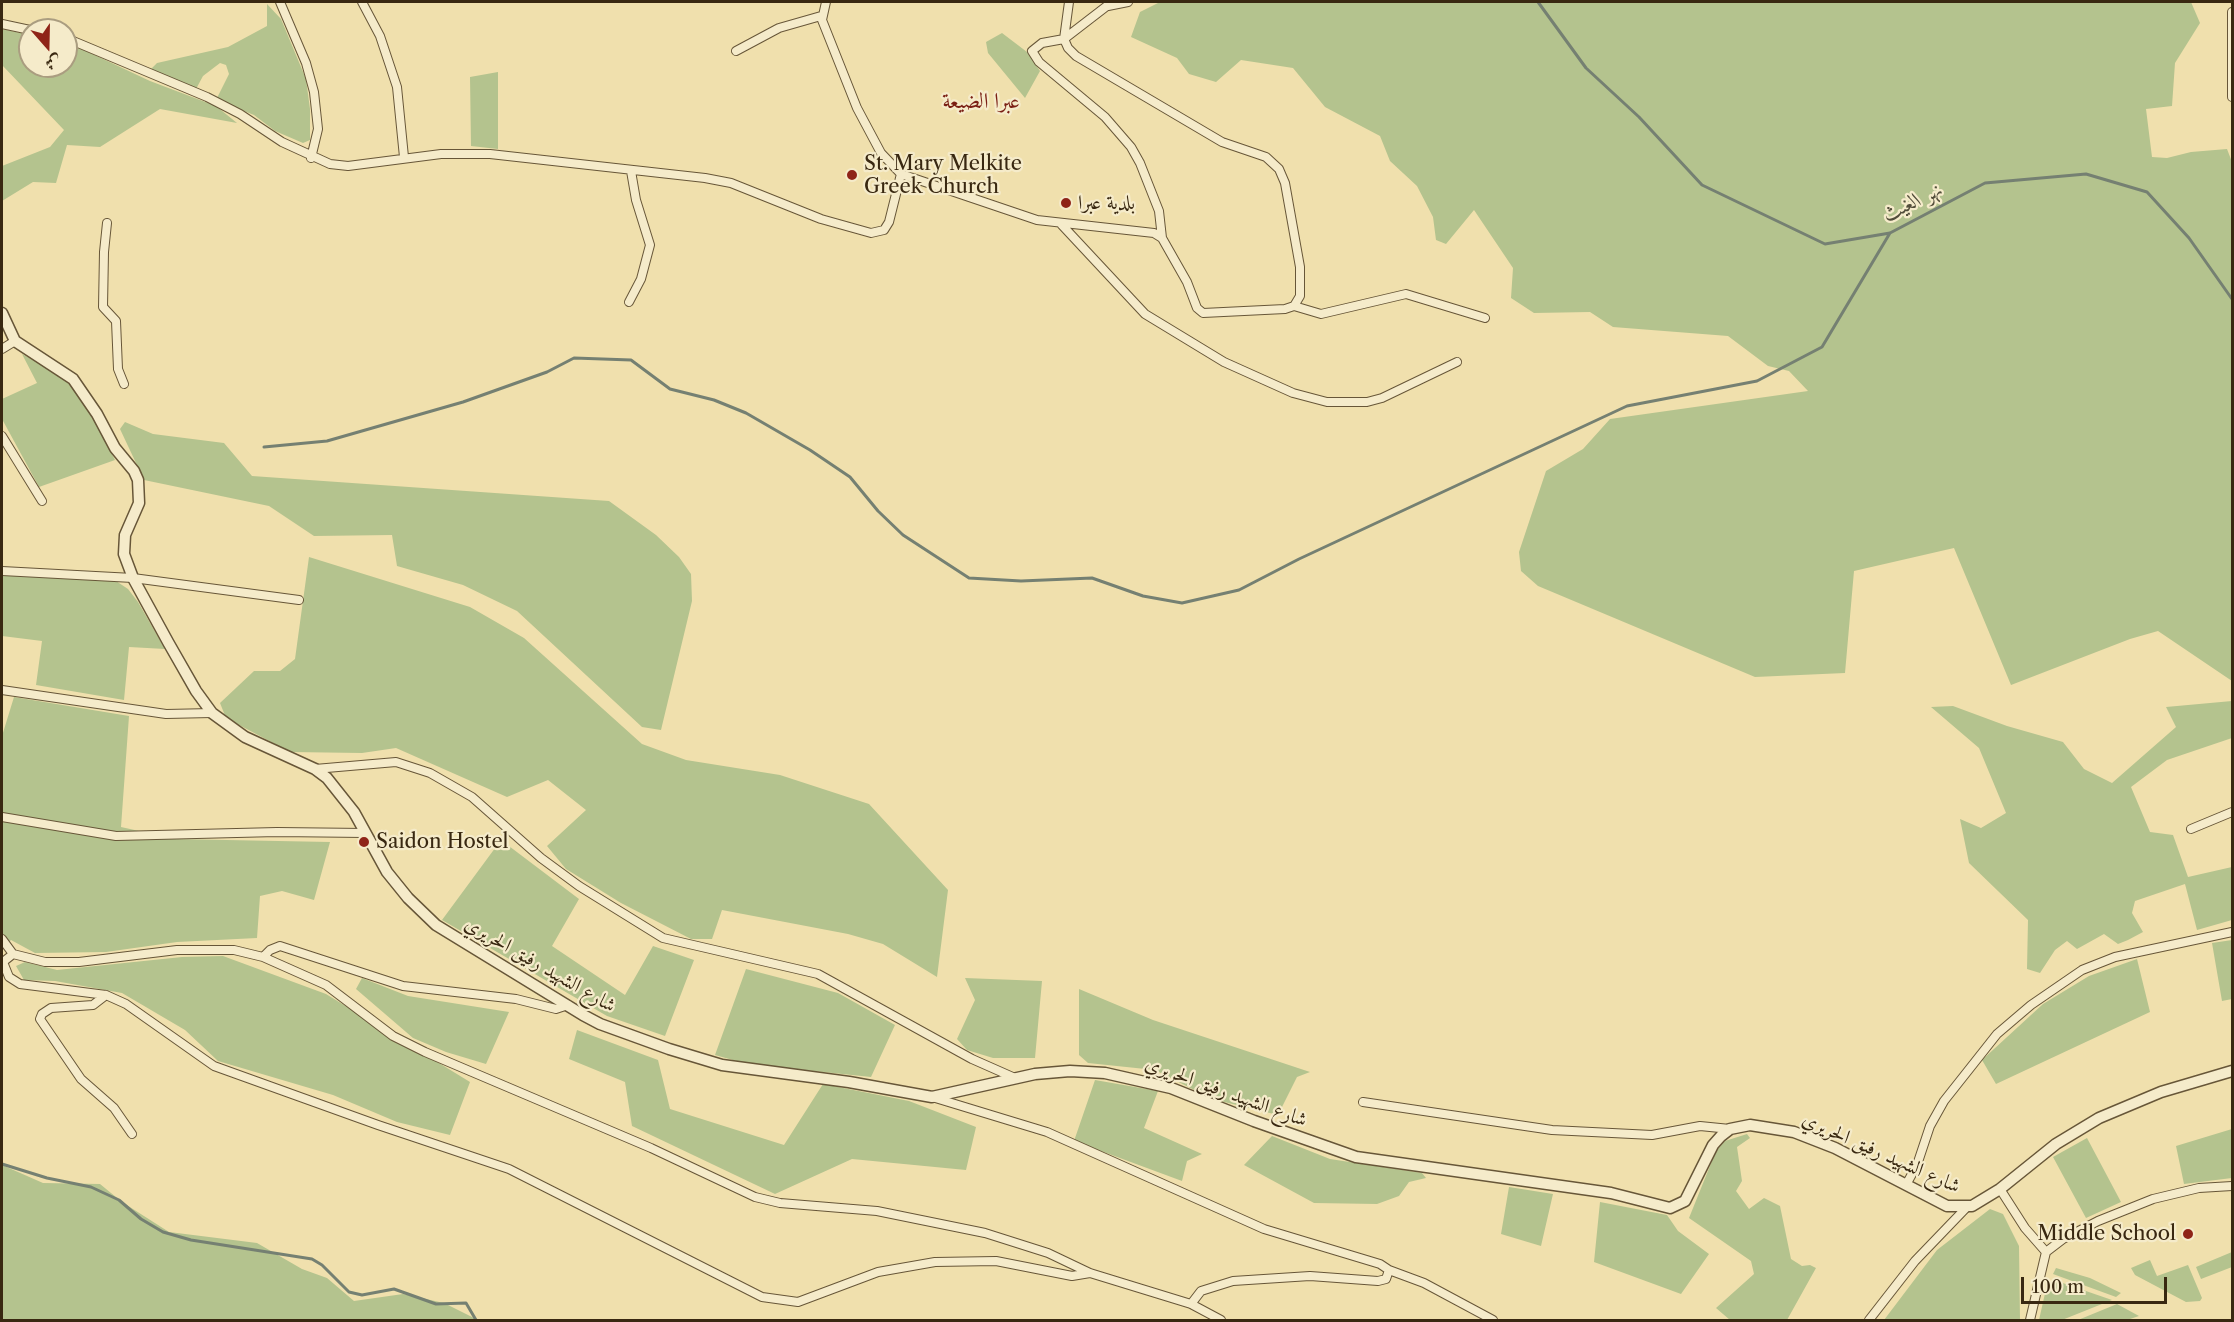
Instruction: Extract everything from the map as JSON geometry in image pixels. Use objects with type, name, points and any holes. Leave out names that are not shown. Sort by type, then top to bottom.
[{"type":"street","points":[[280,2],[306,63],[314,92],[318,129],[311,158]]},
{"type":"street","points":[[363,2],[380,36],[397,87],[404,157]]},
{"type":"street","points":[[826,2],[822,16],[862,118],[881,153],[901,174],[1037,220],[1145,231],[1162,238]]},
{"type":"street","points":[[1069,2],[1064,39],[1076,56],[1222,142],[1248,149],[1273,162],[1285,183],[1300,267],[1300,296],[1294,306]]},
{"type":"street","points":[[1128,2],[1110,4],[1064,39],[1042,43],[1032,51],[1039,62],[1105,117],[1131,147],[1140,163],[1159,211],[1162,238],[1187,282],[1197,308],[1203,313],[1285,309],[1294,306],[1321,314],[1406,294],[1485,318]]},
{"type":"street","points":[[2232,12],[2232,97]]},
{"type":"street","points":[[736,51],[779,28],[822,16]]},
{"type":"street","points":[[2,24],[18,27]]},
{"type":"street","points":[[78,43],[207,97],[311,158],[348,166],[404,157],[490,154],[731,183],[821,219],[871,233],[884,230],[889,222],[901,174]]},
{"type":"street","points":[[629,303],[642,279],[650,245],[636,200],[631,171]]},
{"type":"street","points":[[107,223],[102,283],[104,307],[116,321],[118,369],[124,384]]},
{"type":"street","points":[[1061,224],[1145,314],[1224,362],[1293,393],[1327,402],[1367,402],[1382,398],[1457,362]]},
{"type":"street","points":[[2,313],[15,341],[2,349]]},
{"type":"street","name":"شارع الشهيد رفيق الحريري","points":[[15,341],[73,379],[97,414],[115,448],[134,471],[138,480],[139,503],[123,546],[133,578],[196,691],[212,712],[245,737],[315,769],[342,794],[387,872],[408,898],[436,925],[600,1024],[722,1065],[849,1082],[932,1097],[1015,1078],[1070,1071],[1128,1077],[1170,1088],[1356,1157],[1611,1193],[1670,1208],[1685,1201],[1713,1145],[1730,1130],[1750,1125],[1794,1132],[1864,1161],[1947,1206],[1966,1208],[2000,1190],[2056,1144],[2099,1118],[2162,1092],[2232,1071]]},
{"type":"street","points":[[2,436],[42,501]]},
{"type":"street","points":[[2,571],[133,578],[299,600]]},
{"type":"street","points":[[2,690],[166,714],[212,712]]},
{"type":"street","points":[[315,769],[396,762],[430,772],[472,797],[541,858],[579,886],[663,938],[818,974],[972,1059],[1015,1078]]},
{"type":"street","points":[[2192,829],[2232,812]]},
{"type":"street","points":[[2,817],[116,836],[277,832],[365,833]]},
{"type":"street","points":[[1907,1183],[1917,1165],[1930,1126],[1944,1101],[1997,1035],[2031,1005],[2082,970],[2106,960],[2153,947],[2232,932]]},
{"type":"street","points":[[2,939],[13,954],[45,962],[79,962],[177,950],[234,950],[263,957],[326,985],[393,1036],[425,1052],[651,1148],[755,1197],[780,1203],[877,1211],[959,1226],[1034,1248],[1090,1273],[1191,1304],[1221,1320]]},
{"type":"street","points":[[263,957],[270,950],[280,946],[403,986],[516,999],[556,1009],[568,1005]]},
{"type":"street","points":[[13,954],[3,962],[9,977],[20,984],[106,995],[126,1004],[214,1066],[509,1169],[762,1297],[798,1302],[887,1269],[935,1262],[989,1261],[1072,1276],[1090,1273]]},
{"type":"street","points":[[106,995],[93,1005],[51,1008],[42,1014],[40,1019],[81,1079],[114,1108],[132,1134]]},
{"type":"street","points":[[932,1097],[1047,1132],[1256,1226],[1292,1239],[1380,1264],[1389,1270],[1424,1282],[1493,1320]]},
{"type":"street","points":[[1363,1102],[1570,1132],[1652,1135],[1700,1126],[1730,1130]]},
{"type":"street","points":[[2030,1320],[2046,1252],[2063,1239],[2098,1221],[2153,1199],[2199,1188],[2232,1186]]},
{"type":"street","points":[[2000,1190],[2025,1228],[2046,1252]]},
{"type":"street","points":[[1869,1320],[1914,1261],[1966,1208]]},
{"type":"street","points":[[1191,1304],[1201,1291],[1244,1280],[1310,1276],[1378,1281],[1386,1279],[1389,1270]]},
{"type":"green space","points":[[1160,2],[2191,2],[2200,23],[2175,63],[2172,106],[2146,109],[2152,157],[2167,158],[2191,152],[2227,149],[2232,162],[2232,681],[2158,631],[2130,639],[2011,685],[1954,548],[1854,571],[1845,673],[1755,677],[1538,586],[1521,571],[1519,552],[1546,471],[1583,449],[1610,419],[1808,391],[1789,371],[1768,366],[1728,336],[1613,327],[1590,312],[1534,313],[1511,298],[1513,268],[1474,210],[1446,244],[1436,240],[1433,217],[1417,186],[1390,161],[1380,136],[1325,107],[1293,68],[1241,60],[1216,82],[1189,74],[1177,58],[1131,37],[1140,12]]},
{"type":"green space","points":[[267,4],[281,19],[306,79],[310,109],[310,140],[303,143],[275,131],[254,115],[216,100],[229,74],[226,65],[220,63],[203,76],[196,89],[151,69],[157,63],[228,47],[267,26]]},
{"type":"green space","points":[[2,29],[18,32],[18,78],[78,78],[78,48],[150,81],[216,106],[237,123],[160,109],[100,147],[67,145],[56,183],[33,182],[2,201],[2,166],[50,147],[64,130],[2,65]]},
{"type":"green space","points":[[1002,33],[1027,52],[1040,71],[1025,98],[988,53],[986,42]]},
{"type":"green space","points":[[498,72],[498,149],[471,146],[470,77]]},
{"type":"green space","points":[[22,354],[65,377],[90,410],[115,460],[39,487],[2,419],[2,399],[37,383]]},
{"type":"green space","points":[[125,422],[153,434],[224,443],[252,476],[609,501],[656,535],[679,557],[691,574],[692,601],[661,730],[642,727],[517,611],[463,585],[397,566],[392,535],[314,536],[269,506],[144,480],[120,429]]},
{"type":"green space","points":[[309,557],[470,607],[524,638],[642,744],[686,760],[780,775],[869,804],[948,890],[937,977],[883,944],[848,934],[722,910],[712,939],[691,939],[621,903],[566,869],[547,846],[586,810],[548,780],[507,797],[396,748],[362,753],[290,752],[226,718],[220,703],[254,671],[280,671],[295,659]]},
{"type":"green space","points":[[2,575],[116,581],[128,589],[138,602],[165,649],[129,647],[124,700],[36,685],[42,641],[2,636]]},
{"type":"green space","points":[[14,697],[129,716],[121,827],[175,839],[330,842],[314,900],[282,891],[260,896],[257,938],[177,942],[106,952],[35,953],[11,940],[2,948],[2,736]]},
{"type":"green space","points":[[2232,701],[2232,738],[2167,760],[2131,787],[2150,832],[2173,835],[2188,877],[2232,867],[2232,920],[2197,930],[2185,884],[2135,901],[2132,913],[2143,932],[2118,944],[2104,934],[2077,949],[2067,941],[2055,950],[2040,973],[2027,969],[2028,920],[1969,863],[1960,819],[1981,828],[2006,813],[1979,748],[1931,707],[1953,706],[2007,726],[2063,742],[2084,769],[2112,783],[2176,727],[2166,707]]},
{"type":"green space","points":[[501,840],[579,899],[552,946],[625,995],[653,946],[694,960],[665,1036],[607,1016],[442,920]]},
{"type":"green space","points":[[2232,940],[2232,999],[2222,1001],[2212,943]]},
{"type":"green space","points":[[223,956],[326,994],[470,1082],[450,1135],[397,1122],[333,1095],[218,1061],[185,1030],[122,993],[55,981],[24,980],[16,966],[25,962],[57,970],[182,957]]},
{"type":"green space","points":[[2137,959],[2150,1012],[1996,1084],[1982,1060],[2043,1004],[2089,976]]},
{"type":"green space","points":[[746,969],[838,993],[895,1025],[871,1077],[747,1064],[715,1055]]},
{"type":"green space","points":[[362,978],[408,996],[509,1012],[486,1064],[446,1052],[413,1038],[356,989]]},
{"type":"green space","points":[[965,978],[1042,981],[1035,1058],[993,1058],[967,1050],[957,1039],[975,1000]]},
{"type":"green space","points":[[1079,989],[1153,1020],[1310,1072],[1297,1077],[1278,1115],[1212,1099],[1155,1070],[1088,1063],[1079,1055]]},
{"type":"green space","points":[[577,1030],[658,1060],[670,1109],[784,1145],[823,1084],[909,1101],[976,1127],[966,1170],[852,1159],[775,1194],[632,1126],[625,1082],[569,1059]]},
{"type":"green space","points":[[1095,1080],[1158,1091],[1144,1128],[1202,1154],[1187,1161],[1182,1181],[1074,1141]]},
{"type":"green space","points":[[2232,1129],[2232,1178],[2184,1184],[2176,1146]]},
{"type":"green space","points":[[1747,1134],[1750,1138],[1737,1147],[1742,1181],[1736,1191],[1749,1209],[1764,1198],[1780,1206],[1791,1259],[1802,1266],[1810,1265],[1816,1268],[1787,1320],[1730,1320],[1716,1308],[1754,1274],[1751,1261],[1689,1218],[1716,1151],[1725,1141]]},
{"type":"green space","points":[[1272,1136],[1330,1159],[1422,1173],[1426,1178],[1409,1182],[1399,1196],[1377,1204],[1314,1203],[1244,1165]]},
{"type":"green space","points":[[2087,1138],[2121,1202],[2086,1218],[2053,1157]]},
{"type":"green space","points":[[2,1165],[43,1183],[100,1184],[122,1202],[169,1232],[257,1243],[302,1269],[327,1278],[354,1301],[403,1294],[444,1303],[478,1320],[2,1320]]},
{"type":"green space","points":[[1509,1187],[1553,1194],[1541,1246],[1501,1234]]},
{"type":"green space","points":[[1600,1202],[1667,1215],[1678,1231],[1709,1254],[1681,1294],[1594,1262]]},
{"type":"green space","points":[[1990,1209],[2003,1214],[2019,1246],[2020,1320],[1884,1320],[1937,1250]]},
{"type":"green space","points":[[2232,1252],[2232,1267],[2201,1279],[2196,1267]]},
{"type":"green space","points":[[2150,1260],[2157,1276],[2188,1265],[2202,1298],[2200,1301],[2186,1302],[2135,1275],[2131,1268]]},
{"type":"green space","points":[[2056,1268],[2090,1278],[2121,1293],[2116,1297],[2053,1274]]},
{"type":"green space","points":[[2054,1280],[2112,1300],[2062,1320],[2039,1320],[2046,1289]]},
{"type":"green space","points":[[2117,1304],[2139,1316],[2127,1320],[2078,1320]]},
{"type":"waterway","name":"نهر الغيث","points":[[1538,2],[1586,68],[1639,117],[1702,185],[1825,244],[1890,233],[1985,183],[2086,174],[2147,192],[2189,238],[2232,299]]},
{"type":"waterway","points":[[264,447],[327,441],[463,402],[547,372],[574,358],[631,360],[670,389],[714,400],[746,413],[810,450],[850,477],[878,511],[903,535],[969,578],[1021,581],[1092,578],[1143,596],[1182,603],[1239,590],[1299,559],[1627,406],[1757,381],[1822,347],[1890,233]]},
{"type":"waterway","points":[[2,1164],[47,1178],[91,1187],[119,1200],[141,1219],[163,1232],[191,1240],[312,1259],[322,1265],[349,1292],[362,1295],[394,1289],[436,1304],[466,1303],[476,1320]]},
{"type":"place","name":"St. Mary Melkite Greek Church","points":[[852,175]]},
{"type":"place","name":"بلدية عبرا","points":[[1066,203]]},
{"type":"place","name":"Saidon Hostel","points":[[364,842]]},
{"type":"place","name":"Middle School","points":[[2188,1234]]},
{"type":"district","name":"عبرا الضيعة","points":[[981,102]]}]
